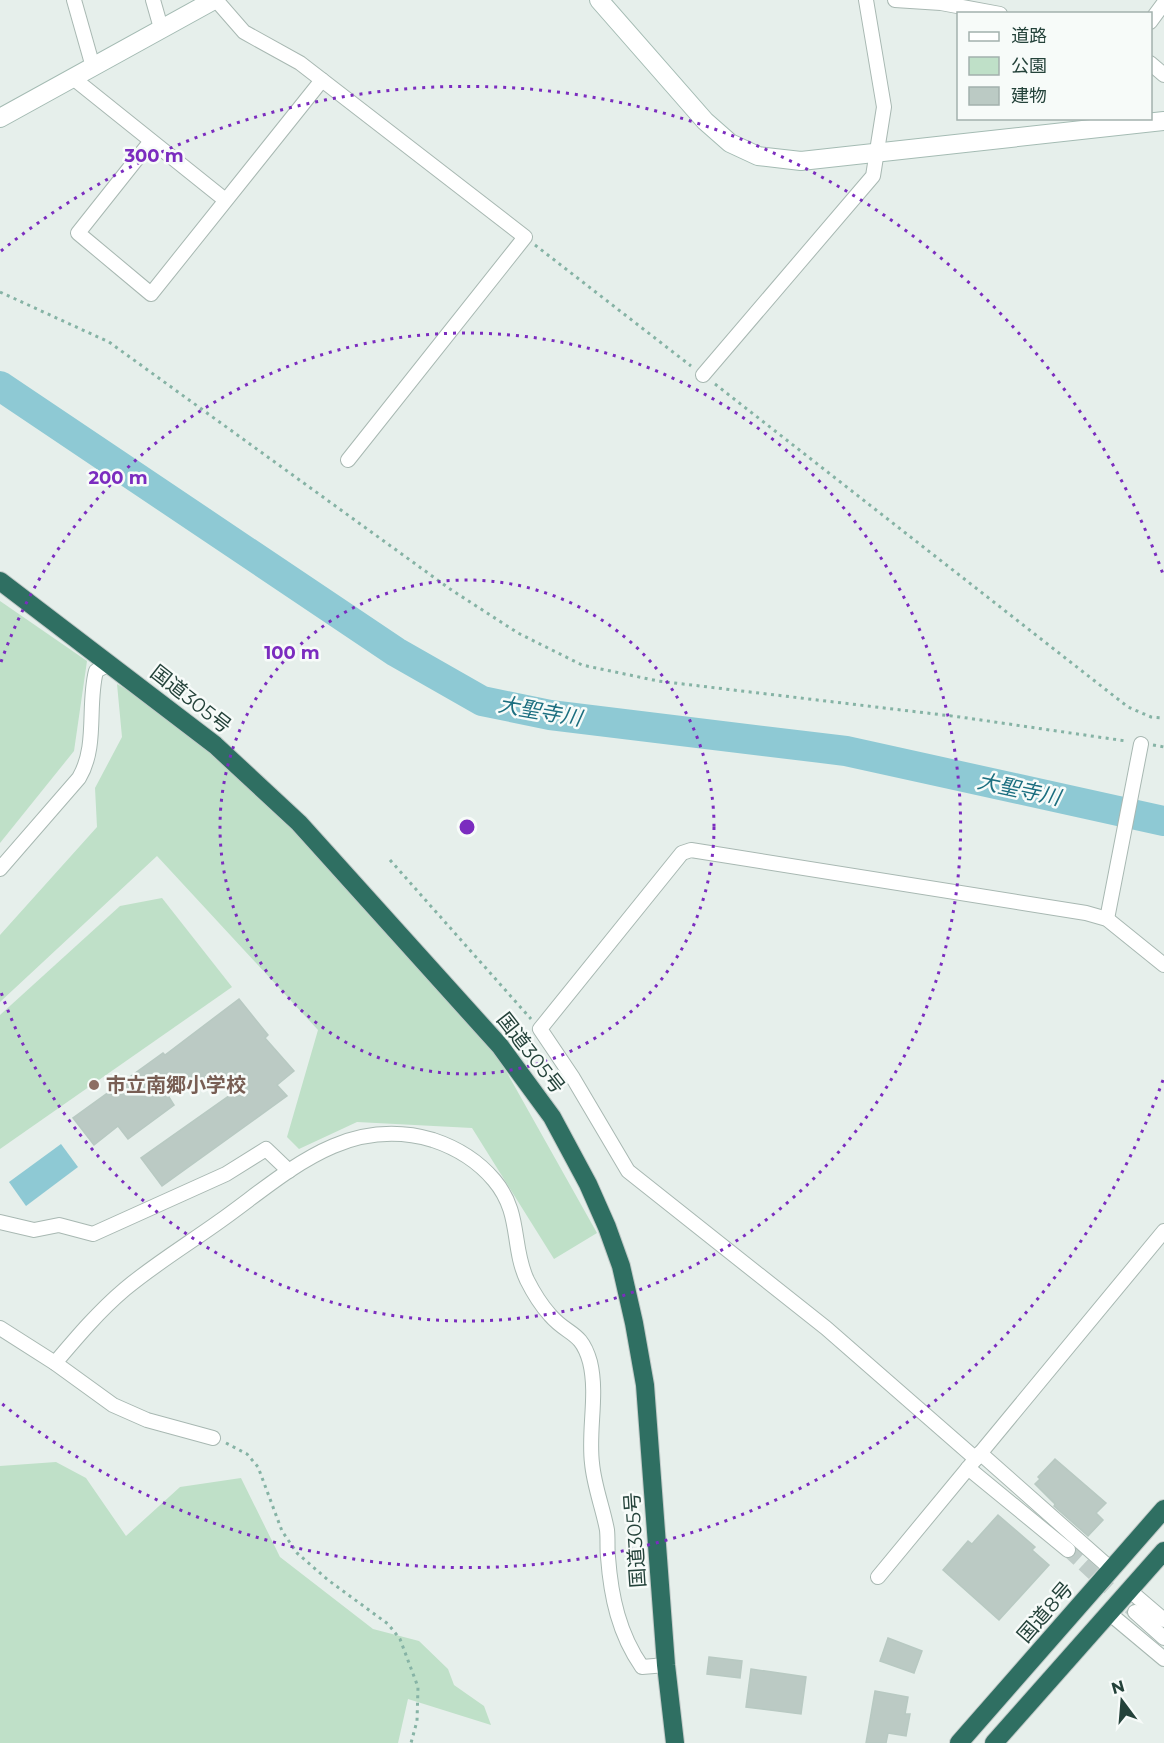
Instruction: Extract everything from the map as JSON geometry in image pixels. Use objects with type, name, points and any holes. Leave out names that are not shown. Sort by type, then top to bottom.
[{"type":"highway","name":"国道305号","points":[[0,581],[215,745],[299,823],[500,1046],[527,1080],[572,1152],[607,1227],[621,1266],[645,1385],[666,1665],[675,1743]]},
{"type":"highway","name":"国道8号","points":[[959,1743],[1164,1509]]},
{"type":"highway","points":[[994,1743],[1164,1551]]},
{"type":"street","points":[[74,0],[93,67]]},
{"type":"street","points":[[153,0],[161,28]]},
{"type":"street","points":[[0,118],[215,0],[244,32],[300,63],[525,237],[348,460]]},
{"type":"street","points":[[598,0],[705,121],[730,143],[758,156],[801,161],[1164,121]]},
{"type":"street","points":[[703,375],[873,176],[884,107],[866,0]]},
{"type":"street","points":[[895,0],[985,5]]},
{"type":"street","points":[[1152,19],[1164,3]]},
{"type":"street","points":[[1152,65],[1164,75]]},
{"type":"street","points":[[73,78],[224,200]]},
{"type":"street","points":[[151,141],[78,233],[151,294],[322,80]]},
{"type":"street","points":[[0,869],[87,766],[93,684],[96,671],[109,664]]},
{"type":"street","points":[[1107,919],[1141,744]]},
{"type":"street","points":[[1068,1550],[975,1460],[826,1328],[628,1171],[573,1078],[540,1029],[682,853],[691,850],[1086,913],[1107,919],[1164,965]]},
{"type":"street","points":[[56,1362],[93,1319],[123,1290],[289,1171],[328,1147],[360,1136],[387,1133],[419,1136],[454,1147],[494,1179],[506,1196],[515,1222],[522,1265],[532,1289],[552,1317],[580,1337],[590,1363],[592,1463],[607,1532],[608,1558],[618,1619],[626,1643],[642,1667],[666,1665]]},
{"type":"street","points":[[0,1222],[34,1230],[59,1225],[93,1234],[226,1174],[266,1149],[289,1171]]},
{"type":"street","points":[[878,1577],[1164,1231]]},
{"type":"street","points":[[0,1328],[56,1362],[113,1405],[147,1420],[213,1438]]},
{"type":"street","points":[[975,1460],[1111,1569]]},
{"type":"street","points":[[1129,1590],[1164,1620]]},
{"type":"street","points":[[1136,1612],[1164,1638]]},
{"type":"street","points":[[1109,1613],[1164,1659]]},
{"type":"path","points":[[525,237],[1128,707],[1151,717],[1164,718]]},
{"type":"path","points":[[0,292],[109,342],[450,589],[518,633],[582,665],[658,681],[960,717],[1141,744]]},
{"type":"path","points":[[390,860],[540,1029]]},
{"type":"path","points":[[213,1438],[247,1454],[254,1460],[267,1488],[282,1531],[297,1553],[352,1599],[388,1624],[400,1639],[418,1688],[417,1721],[411,1743]]},
{"type":"green space","points":[[0,601],[87,661],[74,751],[0,843]]},
{"type":"green space","points":[[117,684],[166,712],[285,814],[492,1046],[597,1233],[554,1259],[472,1128],[357,1122],[299,1149],[287,1137],[318,1030],[157,856],[0,1002],[0,935],[97,827],[95,788],[122,737]]},
{"type":"green space","points":[[162,898],[232,987],[0,1149],[0,1015],[120,906]]},
{"type":"green space","points":[[56,1462],[86,1478],[126,1536],[180,1487],[241,1478],[280,1557],[373,1629],[419,1641],[448,1669],[454,1685],[484,1706],[491,1725],[408,1699],[398,1743],[0,1743],[0,1466]]},
{"type":"water","points":[[61,1144],[78,1167],[26,1206],[9,1182]]},
{"type":"building","points":[[239,999],[268,1035],[265,1038],[294,1071],[277,1085],[287,1096],[162,1186],[141,1158],[230,1095],[213,1076],[198,1087],[191,1078],[167,1094],[174,1105],[128,1139],[118,1126],[94,1145],[73,1118],[163,1053],[165,1055]]},
{"type":"building","points":[[1055,1459],[1106,1503],[1096,1513],[1103,1520],[1088,1536],[1054,1506],[1055,1504],[1035,1484],[1040,1479],[1038,1477]]},
{"type":"building","points":[[998,1515],[1035,1547],[1032,1550],[1049,1565],[999,1620],[943,1570],[968,1541],[972,1544]]},
{"type":"building","points":[[888,1638],[922,1651],[914,1673],[880,1661]]},
{"type":"building","points":[[709,1657],[742,1661],[740,1678],[707,1674]]},
{"type":"building","points":[[751,1669],[806,1677],[801,1714],[746,1707]]},
{"type":"building","points":[[875,1691],[908,1697],[905,1714],[910,1714],[906,1736],[888,1733],[886,1743],[866,1743]]},
{"type":"waterway","name":"大聖寺川","points":[[0,386],[396,652],[482,701],[550,715],[846,751],[1164,821]]},
{"type":"tunnel","points":[[1068,1550],[1135,1612]]},
{"type":"place","name":"市立南郷小学校","points":[[94,1085]]}]
